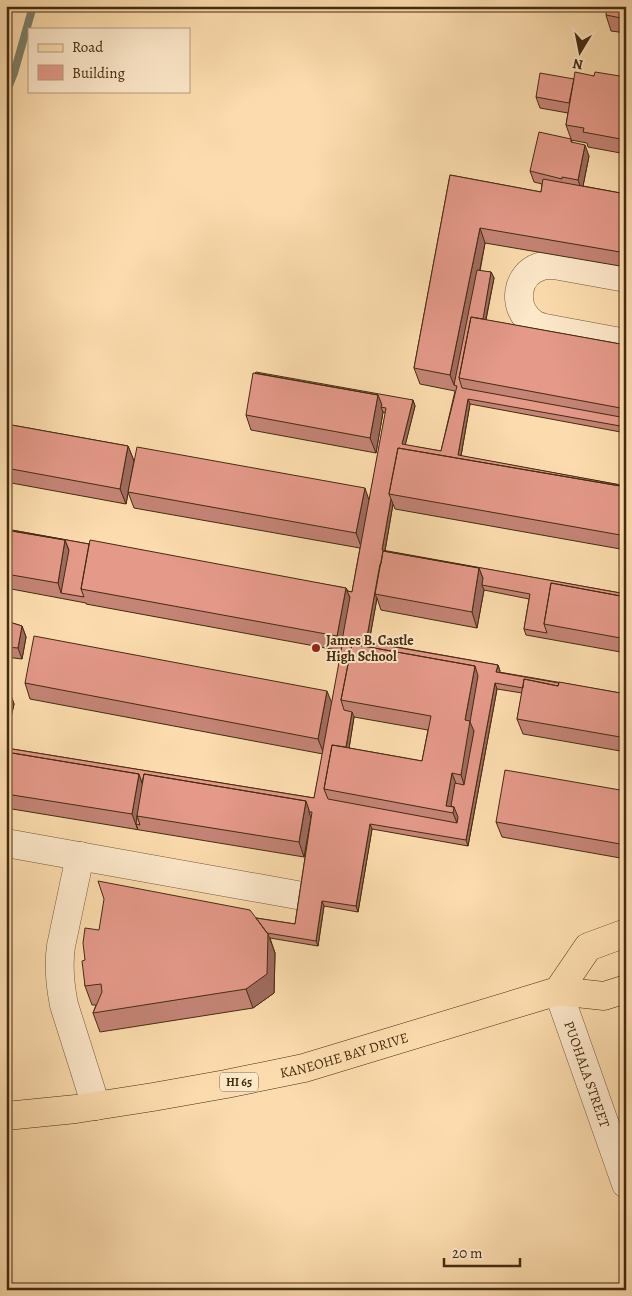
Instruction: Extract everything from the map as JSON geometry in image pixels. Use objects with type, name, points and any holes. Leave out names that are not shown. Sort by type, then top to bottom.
[{"type":"main road","points":[[558,991],[588,947],[626,933]]},
{"type":"main road","name":"KANEOHE BAY DRIVE","points":[[6,1116],[96,1106],[226,1084],[304,1068],[558,991],[604,996],[626,989]]},
{"type":"street","points":[[626,278],[554,265],[542,266],[532,270],[524,277],[519,287],[518,297],[520,308],[534,324],[545,328],[626,343]]},
{"type":"street","points":[[6,843],[297,895]]},
{"type":"street","points":[[80,856],[61,946],[60,988],[96,1106]]},
{"type":"street","name":"PUOHALA STREET","points":[[558,991],[626,1184]]},
{"type":"building","points":[[607,6],[626,6],[626,19],[606,15]]},
{"type":"building","points":[[575,72],[594,76],[595,72],[626,77],[626,140],[583,132],[584,128],[566,125]]},
{"type":"building","points":[[540,73],[574,79],[569,103],[536,97]]},
{"type":"building","points":[[539,132],[571,139],[571,142],[585,145],[578,180],[562,177],[562,179],[530,171]]},
{"type":"building","points":[[450,175],[541,192],[543,179],[626,194],[626,253],[480,228],[450,375],[414,368]]},
{"type":"building","points":[[477,270],[491,272],[483,319],[471,317],[459,378],[462,388],[626,418],[626,427],[468,399],[458,455],[626,487],[398,448],[389,494],[391,499],[382,550],[626,594],[626,597],[551,583],[544,624],[547,633],[524,629],[530,594],[482,585],[483,578],[479,568],[383,551],[366,642],[498,665],[496,672],[559,683],[558,686],[524,679],[523,688],[495,683],[466,840],[370,824],[356,906],[322,901],[316,941],[267,933],[256,918],[295,924],[312,812],[309,812],[306,801],[144,774],[142,783],[139,774],[6,752],[6,748],[314,798],[350,597],[347,591],[352,592],[386,408],[381,407],[378,395],[255,373],[413,400],[402,444],[441,451],[457,386],[454,385]],"holes":[[[352,644],[475,666],[478,676],[470,722],[474,731],[464,785],[455,783],[451,806],[454,807],[458,817],[457,823],[328,799],[324,789],[332,745],[346,747],[352,712],[344,710],[341,700]]]},
{"type":"building","points":[[471,317],[626,345],[626,409],[459,378]]},
{"type":"building","points":[[253,373],[378,395],[370,438],[246,415]]},
{"type":"building","points":[[6,424],[128,446],[120,489],[6,468]]},
{"type":"building","points":[[137,447],[365,488],[356,533],[128,492]]},
{"type":"building","points":[[398,448],[626,487],[626,536],[389,494]]},
{"type":"building","points":[[6,529],[89,544],[81,589],[84,597],[61,593],[69,550],[65,540]]},
{"type":"building","points":[[6,530],[65,540],[58,583],[6,574]]},
{"type":"building","points":[[90,540],[346,588],[337,636],[81,589]]},
{"type":"building","points":[[383,551],[479,568],[472,612],[375,594]]},
{"type":"building","points":[[551,583],[626,597],[626,639],[544,624]]},
{"type":"building","points":[[6,621],[22,626],[18,648],[6,647]]},
{"type":"building","points":[[34,636],[327,691],[318,739],[25,683]]},
{"type":"building","points":[[352,644],[475,666],[465,720],[470,721],[461,775],[452,773],[446,806],[454,807],[453,813],[324,789],[332,745],[422,761],[431,716],[341,700]]},
{"type":"building","points":[[524,679],[558,686],[559,682],[626,694],[626,738],[517,719]]},
{"type":"building","points":[[6,692],[10,693],[6,709]]},
{"type":"building","points":[[6,752],[139,774],[132,814],[6,794]]},
{"type":"building","points":[[505,770],[626,791],[626,845],[496,822]]},
{"type":"building","points":[[144,774],[306,801],[299,842],[137,816]]},
{"type":"building","points":[[137,816],[140,825],[136,824]]},
{"type":"building","points":[[98,881],[250,910],[268,934],[267,974],[246,989],[93,1013],[102,992],[101,984],[85,986],[82,961],[85,960],[83,943],[85,928],[99,930],[104,899]]},
{"type":"waterway","points":[[6,93],[14,73],[33,6]]},
{"type":"place","name":"James B. Castle High School","points":[[316,648]]}]
